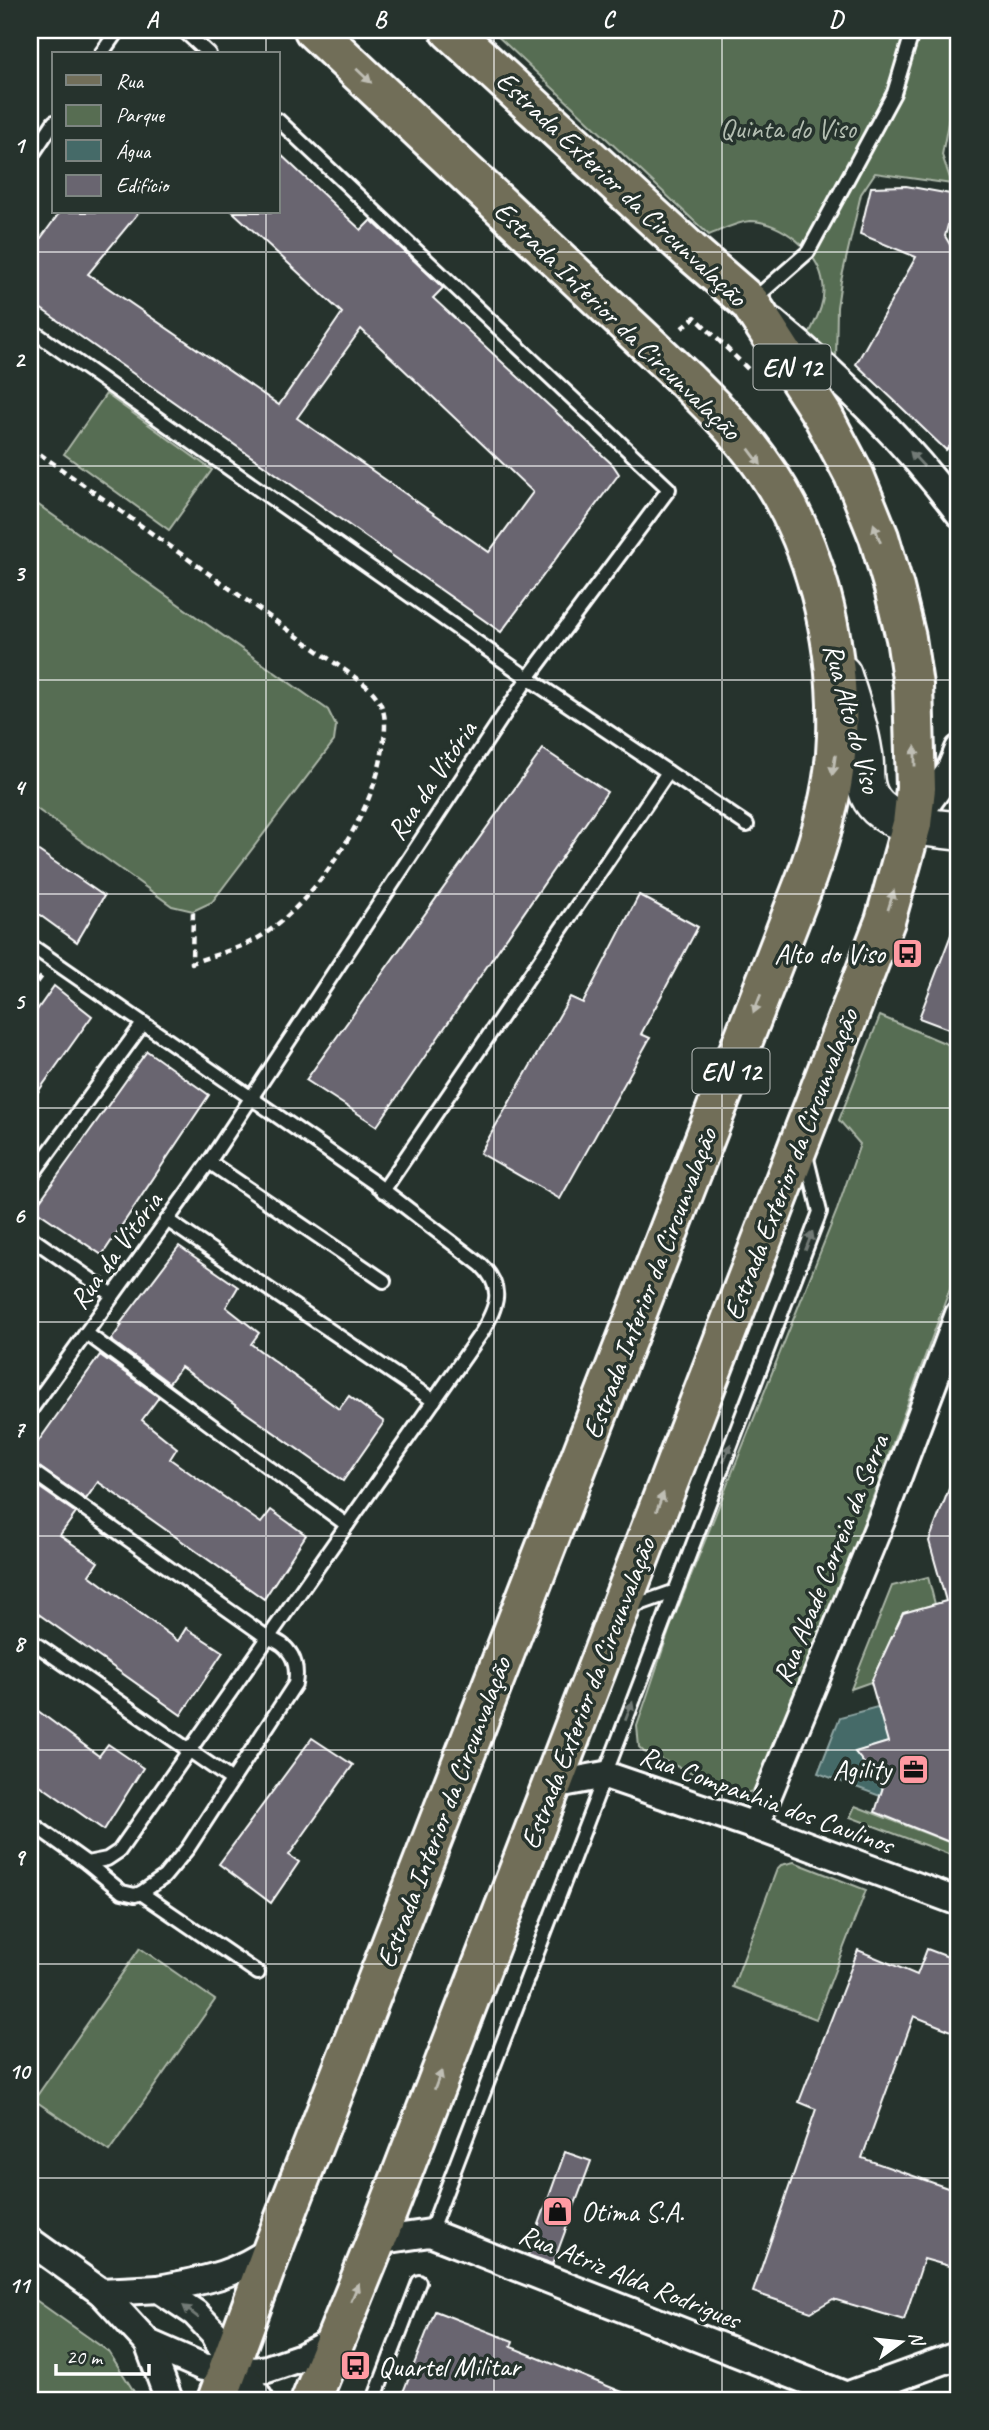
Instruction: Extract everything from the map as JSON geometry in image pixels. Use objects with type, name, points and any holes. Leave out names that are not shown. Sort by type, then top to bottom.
[{"type":"main road","name":"Estrada Interior da Circunvalação","points":[[217,2400],[273,2248],[818,845],[831,788],[838,738],[829,626],[812,567],[786,506],[759,460],[724,418],[645,340],[314,30]]},
{"type":"main road","name":"Estrada Exterior da Circunvalação","points":[[311,2400],[376,2241],[885,922],[912,824],[916,788],[913,685],[906,638],[879,537],[855,475],[823,416],[750,303],[450,30]]},
{"type":"main road","name":"Rua Alto do Viso","points":[[829,626],[864,753],[867,789],[872,801],[881,811],[894,818],[912,824],[959,831]]},
{"type":"street","points":[[750,303],[812,356],[892,433],[928,471],[959,513]]},
{"type":"street","points":[[912,824],[949,773],[959,749]]},
{"type":"street","name":"Rua Abade Correia da Serra","points":[[755,1826],[883,1516],[959,1314]]},
{"type":"street","name":"Rua Companhia dos Caulinos","points":[[552,1784],[605,1775],[755,1826],[959,1902]]},
{"type":"street","name":"Rua Atriz Alda Rodrigues","points":[[376,2241],[430,2233],[851,2398]]},
{"type":"street","points":[[30,2241],[101,2292],[148,2343],[169,2400]]},
{"type":"street","points":[[101,2292],[159,2289],[217,2277],[248,2266],[273,2248]]},
{"type":"street","points":[[159,2289],[195,2313],[214,2333],[231,2365],[250,2383],[260,2400]]},
{"type":"street","points":[[148,2343],[203,2367],[216,2369],[231,2365],[253,2371],[302,2357],[334,2340]]},
{"type":"street","points":[[851,2398],[959,2355]]},
{"type":"lane","points":[[102,52],[118,30]]},
{"type":"lane","points":[[183,30],[207,52]]},
{"type":"lane","points":[[750,303],[808,252],[894,93],[913,30]]},
{"type":"lane","name":"Rua da Vitória","points":[[30,1411],[209,1162],[528,678],[669,489],[280,122]]},
{"type":"lane","points":[[30,158],[52,125]]},
{"type":"lane","points":[[30,329],[528,678],[747,825]]},
{"type":"lane","points":[[383,1191],[668,772]]},
{"type":"lane","points":[[30,945],[383,1191],[481,1265],[492,1275],[497,1291],[494,1310],[482,1332],[119,1851],[107,1859],[87,1863]]},
{"type":"lane","points":[[30,1178],[142,1025]]},
{"type":"lane","points":[[430,2233],[820,1212],[801,1135]]},
{"type":"lane","points":[[209,1162],[384,1281]]},
{"type":"lane","points":[[167,1220],[434,1401]]},
{"type":"lane","points":[[30,1237],[113,1295]]},
{"type":"lane","points":[[86,1333],[347,1525]]},
{"type":"lane","points":[[30,1470],[268,1638],[283,1644],[292,1654],[296,1666],[295,1684],[188,1847],[164,1877],[141,1893],[135,1895],[122,1892],[30,1822]]},
{"type":"lane","points":[[618,1612],[673,1592]]},
{"type":"lane","points":[[30,1640],[232,1780]]},
{"type":"lane","points":[[141,1893],[258,1973]]},
{"type":"lane","points":[[374,2400],[419,2282]]},
{"type":"path","points":[[30,447],[356,678],[370,689],[381,705],[385,723],[377,780],[369,800],[333,860],[304,900],[256,940],[192,963],[193,911]]},
{"type":"green space","name":"Quinta do Viso","points":[[491,30],[959,30],[959,64],[942,155],[952,184],[875,173],[861,194],[837,307],[836,363],[809,334],[818,316],[824,290],[820,271],[797,240],[774,226],[750,221],[709,235]]},
{"type":"green space","points":[[106,394],[212,470],[169,530],[64,454]]},
{"type":"green space","points":[[30,499],[328,710],[336,726],[334,741],[212,902],[193,911],[172,906],[30,804]]},
{"type":"green space","points":[[880,1016],[959,1049],[959,1264],[809,1671],[761,1782],[755,1790],[742,1795],[644,1752],[639,1747],[637,1726],[670,1628],[837,1210],[860,1144],[839,1120]]},
{"type":"green space","points":[[928,1577],[935,1604],[903,1613],[871,1682],[851,1689],[892,1586]]},
{"type":"green space","points":[[855,1806],[959,1846],[959,1858],[850,1817]]},
{"type":"green space","points":[[794,1862],[866,1890],[816,2019],[733,1987],[777,1869],[781,1865]]},
{"type":"green space","points":[[140,1948],[215,2000],[109,2151],[34,2100]]},
{"type":"green space","points":[[30,2296],[109,2352],[137,2400],[30,2400]]},
{"type":"water","points":[[959,1685],[959,1720],[856,1752],[883,1787],[880,1796],[818,1773],[840,1717]]},
{"type":"building","points":[[280,154],[361,230],[371,220],[443,288],[433,298],[613,465],[619,474],[501,632],[30,301],[30,253],[59,214],[137,214],[88,274],[279,405],[342,313],[235,214],[280,214]],"holes":[[[361,329],[533,492],[489,552],[297,418]]]},
{"type":"building","points":[[906,186],[956,195],[945,236],[959,260],[959,437],[946,450],[856,364],[916,257],[860,234],[871,187]]},
{"type":"building","points":[[543,749],[607,792],[377,1126],[306,1080]]},
{"type":"building","points":[[30,845],[104,896],[77,942],[30,908]]},
{"type":"building","points":[[639,895],[698,927],[641,1034],[650,1038],[560,1199],[480,1153],[570,997],[583,1003]]},
{"type":"building","points":[[959,919],[959,1033],[919,1018]]},
{"type":"building","points":[[54,986],[92,1016],[30,1103],[30,1020]]},
{"type":"building","points":[[147,1051],[209,1095],[102,1255],[34,1209]]},
{"type":"building","points":[[179,1246],[238,1287],[226,1307],[259,1333],[251,1344],[339,1409],[349,1396],[384,1422],[343,1481],[181,1367],[169,1383],[111,1340]]},
{"type":"building","points":[[100,1355],[159,1397],[142,1420],[177,1448],[170,1459],[261,1523],[271,1510],[306,1535],[264,1599],[98,1482],[86,1499],[30,1461],[30,1453]]},
{"type":"building","points":[[957,1468],[959,1846],[875,1812],[883,1787],[855,1752],[888,1742],[871,1682],[903,1613],[946,1601],[929,1541]]},
{"type":"building","points":[[30,1481],[76,1513],[60,1535],[98,1562],[89,1575],[178,1641],[186,1628],[223,1652],[181,1715],[30,1608]]},
{"type":"building","points":[[30,1705],[99,1756],[108,1744],[143,1768],[104,1830],[30,1778]]},
{"type":"building","points":[[312,1738],[353,1765],[289,1855],[299,1862],[271,1903],[219,1864]]},
{"type":"building","points":[[927,1949],[959,1961],[959,2034],[914,2016],[862,2158],[959,2192],[959,2269],[924,2259],[904,2320],[833,2299],[811,2312],[753,2292],[816,2109],[799,2102],[858,1950],[917,1975]]},
{"type":"building","name":"Otima S.A.","points":[[565,2152],[591,2161],[553,2264],[528,2255]]},
{"type":"building","points":[[435,2311],[513,2341],[511,2347],[642,2400],[400,2400]]},
{"type":"place","name":"Alto do Viso","points":[[908,953]]},
{"type":"place","name":"Agility","points":[[914,1769]]},
{"type":"place","name":"Otima S.A.","points":[[558,2211]]},
{"type":"place","name":"Quartel Militar","points":[[355,2366]]}]
